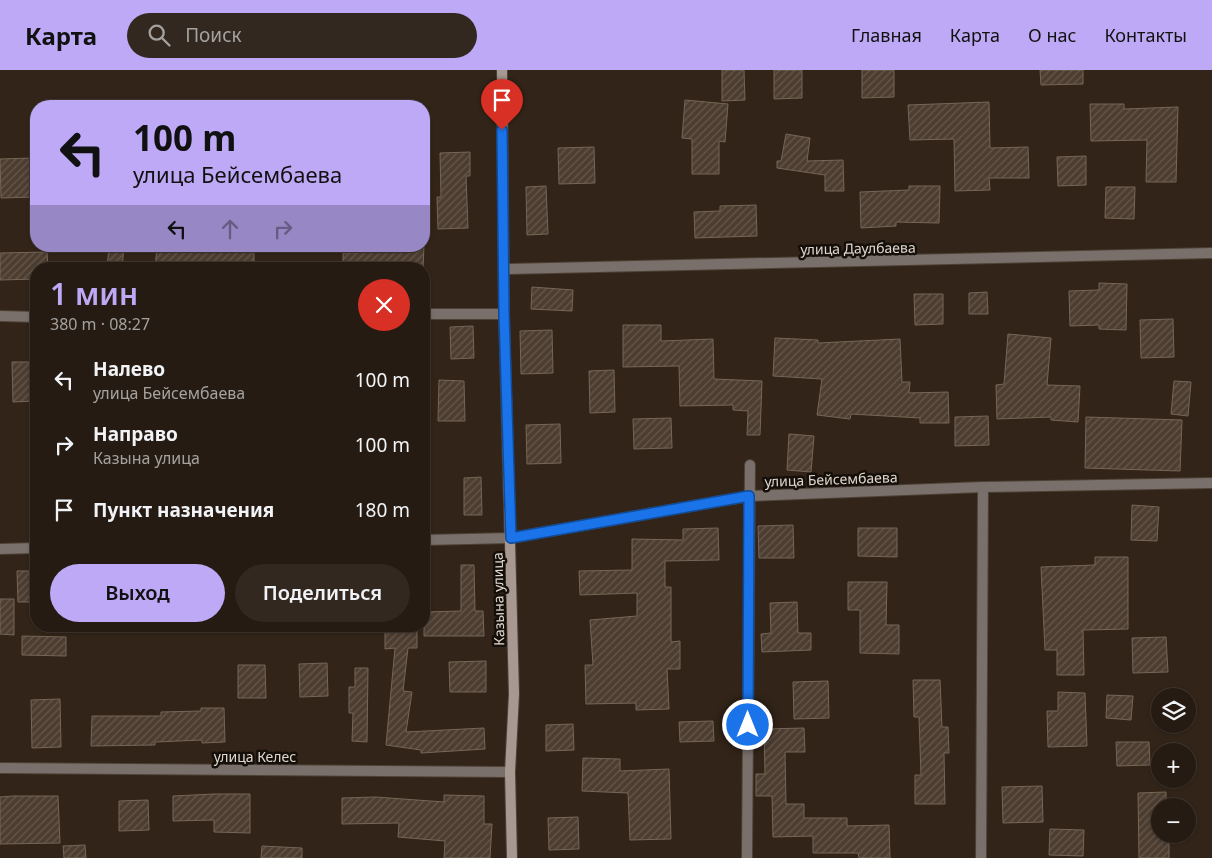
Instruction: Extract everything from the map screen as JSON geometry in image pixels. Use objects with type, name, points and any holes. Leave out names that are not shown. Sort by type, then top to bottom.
[{"type":"street","name":"Казына улица","points":[[502,70],[504,314],[514,694],[510,772],[512,858]]},
{"type":"street","name":"улица Даулбаева","points":[[504,269],[1212,253]]},
{"type":"street","points":[[430,314],[504,314]]},
{"type":"street","points":[[0,316],[30,317]]},
{"type":"street","points":[[747,858],[750,465]]},
{"type":"street","name":"улица Бейсембаева","points":[[430,540],[511,538],[749,496],[983,487],[1212,483]]},
{"type":"street","points":[[981,858],[983,487]]},
{"type":"street","points":[[0,549],[30,548]]},
{"type":"street","name":"улица Келес","points":[[0,768],[510,772]]},
{"type":"building","points":[[722,70],[744,70],[745,100],[722,101]]},
{"type":"building","points":[[774,70],[802,70],[802,98],[774,99]]},
{"type":"building","points":[[862,70],[894,70],[894,97],[862,98]]},
{"type":"building","points":[[1040,70],[1083,70],[1083,84],[1041,85]]},
{"type":"building","points":[[685,100],[728,104],[725,142],[719,141],[719,174],[692,174],[692,139],[682,138]]},
{"type":"building","points":[[989,102],[990,148],[1028,147],[1029,178],[989,178],[990,190],[955,191],[954,139],[910,140],[908,105]]},
{"type":"building","points":[[1090,104],[1124,104],[1124,109],[1178,107],[1176,182],[1146,182],[1147,140],[1091,141]]},
{"type":"building","points":[[786,134],[810,138],[807,161],[843,160],[844,191],[825,191],[825,175],[777,168],[777,161],[781,161]]},
{"type":"building","points":[[594,147],[595,183],[559,184],[558,148]]},
{"type":"building","points":[[470,152],[470,176],[466,176],[468,228],[438,229],[437,197],[441,197],[440,153]]},
{"type":"building","points":[[1086,156],[1086,185],[1058,186],[1057,157]]},
{"type":"building","points":[[30,158],[30,197],[1,198],[0,159]]},
{"type":"building","points":[[546,186],[548,234],[527,235],[526,187]]},
{"type":"building","points":[[909,186],[940,186],[939,223],[896,222],[896,226],[861,228],[860,192],[909,190]]},
{"type":"building","points":[[1106,187],[1135,187],[1134,219],[1105,218]]},
{"type":"building","points":[[756,205],[757,236],[695,238],[694,212],[720,211],[720,206]]},
{"type":"building","points":[[47,252],[48,262],[30,262],[30,279],[0,280],[0,253]]},
{"type":"building","points":[[108,252],[123,252],[123,262],[108,262]]},
{"type":"building","points":[[156,252],[254,252],[254,262],[156,262]]},
{"type":"building","points":[[424,252],[423,262],[343,262],[343,253]]},
{"type":"building","points":[[1099,283],[1127,284],[1126,330],[1099,329],[1099,325],[1070,326],[1069,291],[1099,290]]},
{"type":"building","points":[[532,287],[573,290],[572,311],[531,309]]},
{"type":"building","points":[[987,292],[988,314],[969,314],[969,293]]},
{"type":"building","points":[[914,294],[943,294],[943,324],[915,325]]},
{"type":"building","points":[[1173,319],[1174,357],[1141,358],[1140,320]]},
{"type":"building","points":[[623,325],[661,325],[661,341],[713,339],[714,379],[762,381],[760,435],[747,435],[748,411],[733,410],[733,405],[680,406],[679,366],[623,367]]},
{"type":"building","points":[[473,326],[474,358],[451,359],[450,327]]},
{"type":"building","points":[[552,330],[553,373],[521,374],[520,331]]},
{"type":"building","points":[[1008,334],[1051,338],[1047,385],[1080,386],[1078,422],[1051,420],[1051,417],[997,419],[996,385],[1004,384]]},
{"type":"building","points":[[775,338],[818,340],[818,343],[900,339],[902,382],[910,382],[909,393],[948,392],[949,423],[920,423],[920,418],[851,414],[850,419],[817,415],[822,379],[773,376]]},
{"type":"building","points":[[12,362],[30,362],[30,401],[13,402]]},
{"type":"building","points":[[614,370],[615,412],[590,413],[589,371]]},
{"type":"building","points":[[439,380],[464,381],[465,421],[438,421]]},
{"type":"building","points":[[1174,381],[1191,382],[1188,416],[1171,414]]},
{"type":"building","points":[[988,416],[989,445],[955,446],[955,417]]},
{"type":"building","points":[[1086,417],[1182,420],[1180,471],[1085,468]]},
{"type":"building","points":[[671,418],[672,448],[634,449],[633,419]]},
{"type":"building","points":[[560,424],[561,463],[527,464],[526,425]]},
{"type":"building","points":[[789,434],[814,436],[811,472],[787,470]]},
{"type":"building","points":[[481,477],[482,515],[464,515],[464,478]]},
{"type":"building","points":[[1132,505],[1159,507],[1157,541],[1131,540]]},
{"type":"building","points":[[793,525],[794,558],[759,558],[758,526]]},
{"type":"building","points":[[718,528],[719,560],[665,561],[665,587],[671,587],[671,642],[680,641],[680,669],[667,669],[669,709],[636,710],[636,703],[586,704],[585,665],[593,665],[590,620],[637,616],[637,593],[580,595],[579,571],[632,570],[632,539],[683,540],[683,529]]},
{"type":"building","points":[[858,528],[897,528],[897,557],[858,556]]},
{"type":"building","points":[[1095,557],[1128,557],[1128,629],[1083,630],[1084,675],[1057,675],[1057,650],[1045,650],[1041,567],[1095,565]]},
{"type":"building","points":[[461,565],[474,565],[475,611],[483,611],[484,636],[424,636],[424,632],[430,632],[430,612],[461,611]]},
{"type":"building","points":[[17,571],[30,571],[30,602],[18,602]]},
{"type":"building","points":[[848,582],[887,582],[886,625],[899,625],[899,654],[860,653],[860,610],[848,610]]},
{"type":"building","points":[[0,599],[14,599],[14,635],[0,634]]},
{"type":"building","points":[[797,602],[798,633],[811,633],[811,650],[762,652],[761,634],[771,633],[770,603]]},
{"type":"building","points":[[385,632],[417,632],[417,648],[408,648],[403,691],[412,692],[406,732],[484,728],[485,749],[421,753],[421,750],[386,745],[395,648],[385,649]]},
{"type":"building","points":[[22,636],[66,637],[66,656],[22,655]]},
{"type":"building","points":[[1166,637],[1168,672],[1133,673],[1132,638]]},
{"type":"building","points":[[486,661],[486,692],[450,692],[449,662]]},
{"type":"building","points":[[327,663],[328,696],[300,697],[299,664]]},
{"type":"building","points":[[238,665],[265,665],[266,698],[238,698]]},
{"type":"building","points":[[355,668],[368,668],[367,742],[352,741],[353,713],[349,713],[349,687],[355,687]]},
{"type":"building","points":[[913,680],[940,680],[942,727],[948,727],[949,753],[944,753],[945,804],[915,804],[915,775],[921,775],[919,717],[914,717]]},
{"type":"building","points":[[828,681],[829,718],[794,719],[793,682]]},
{"type":"building","points":[[1058,692],[1085,693],[1087,746],[1048,747],[1047,711],[1058,711]]},
{"type":"building","points":[[1107,695],[1133,696],[1131,720],[1106,718]]},
{"type":"building","points":[[60,699],[61,747],[32,748],[31,700]]},
{"type":"building","points":[[201,708],[224,708],[225,742],[202,743],[202,740],[155,742],[155,745],[91,746],[92,716],[161,716],[161,712],[201,711]]},
{"type":"building","points":[[713,721],[714,741],[680,742],[679,722]]},
{"type":"building","points":[[573,724],[574,750],[546,751],[546,725]]},
{"type":"building","points":[[804,728],[805,752],[785,752],[786,804],[804,804],[804,818],[847,818],[847,826],[889,825],[890,858],[859,858],[858,853],[813,853],[813,836],[773,837],[772,796],[756,796],[756,774],[765,774],[764,729]]},
{"type":"building","points":[[1116,742],[1149,742],[1150,765],[1117,766]]},
{"type":"building","points":[[583,758],[620,759],[620,771],[669,769],[671,839],[630,840],[628,793],[582,791]]},
{"type":"building","points":[[1042,786],[1043,822],[1003,823],[1002,787]]},
{"type":"building","points":[[1166,792],[1166,798],[1151,798],[1151,843],[1169,843],[1169,858],[1139,858],[1138,793]]},
{"type":"building","points":[[250,794],[250,833],[214,832],[214,820],[173,821],[173,796]]},
{"type":"building","points":[[444,795],[484,796],[484,824],[492,824],[490,858],[444,858],[445,841],[398,837],[399,823],[342,824],[342,798],[376,797],[444,802]]},
{"type":"building","points":[[58,796],[60,843],[0,844],[0,797]]},
{"type":"building","points":[[148,800],[149,830],[119,831],[119,801]]},
{"type":"building","points":[[578,817],[579,849],[549,850],[548,818]]},
{"type":"building","points":[[1050,829],[1084,830],[1083,856],[1049,855]]},
{"type":"building","points":[[85,845],[86,858],[64,858],[63,846]]},
{"type":"building","points":[[262,846],[302,848],[302,858],[261,858]]},
{"type":"route","points":[[502,130],[504,314],[511,538],[749,496],[748,725]]}]
